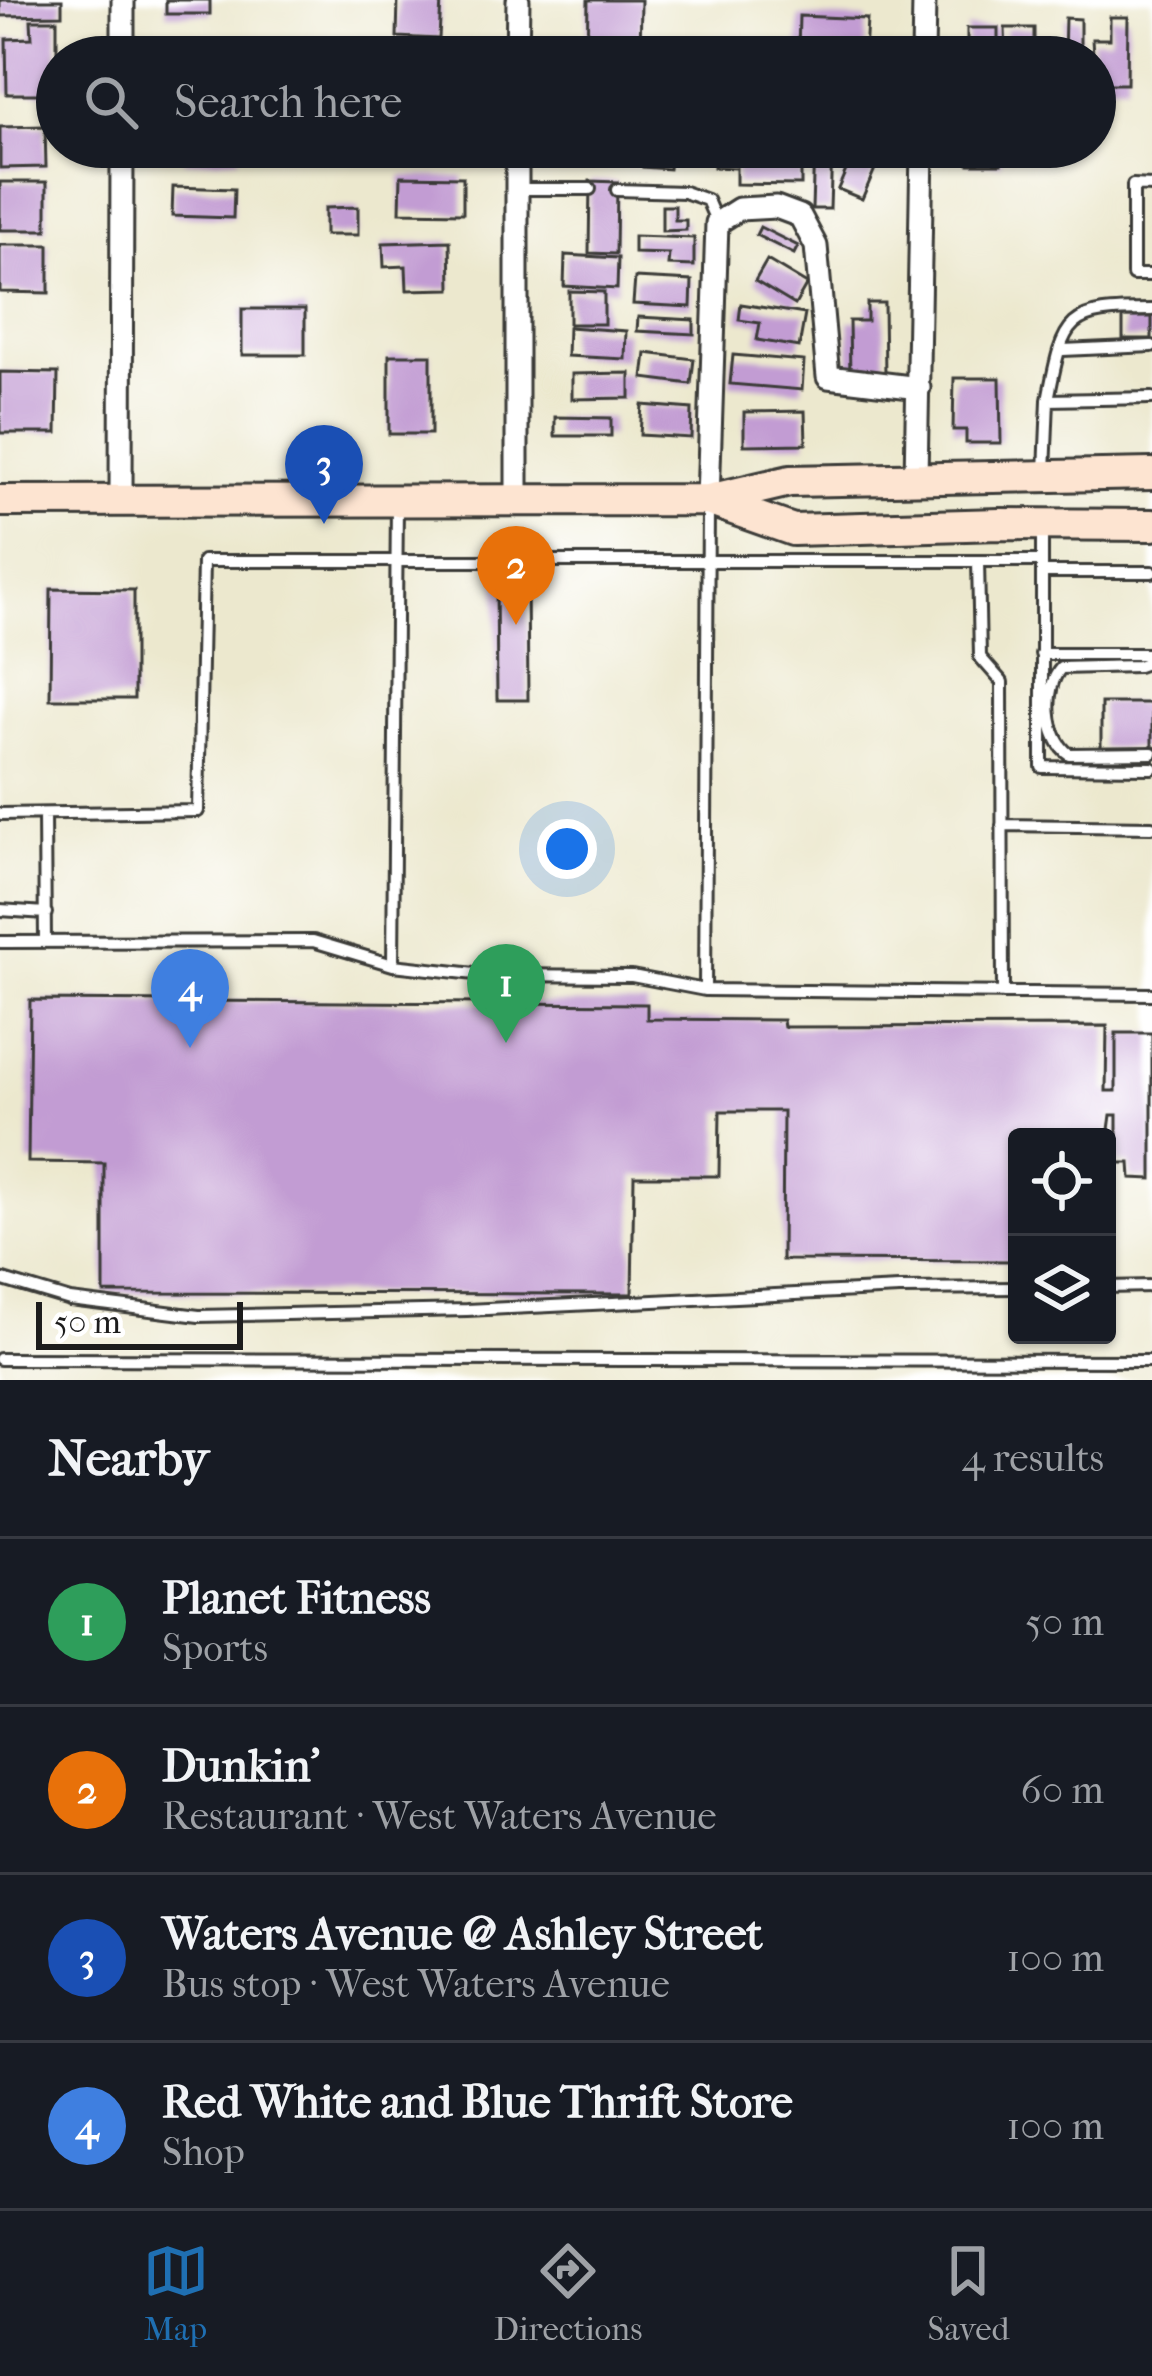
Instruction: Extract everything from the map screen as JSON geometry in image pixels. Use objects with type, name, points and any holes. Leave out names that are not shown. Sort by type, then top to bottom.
[{"type":"main road","points":[[0,501],[708,500],[790,481],[1152,474]]},
{"type":"main road","points":[[708,500],[793,530],[1152,525]]},
{"type":"street","points":[[122,36],[123,0]]},
{"type":"street","points":[[517,36],[518,0]]},
{"type":"street","points":[[923,36],[924,0]]},
{"type":"street","points":[[121,500],[122,168]]},
{"type":"street","points":[[517,168],[517,499]]},
{"type":"street","points":[[916,478],[922,168]]},
{"type":"street","points":[[708,500],[717,223],[739,208],[776,207],[800,216],[815,246],[828,377],[919,388]]},
{"type":"lane","points":[[1152,186],[1133,185],[1133,275],[1152,275]]},
{"type":"lane","points":[[517,190],[590,189]]},
{"type":"lane","points":[[617,190],[684,192],[707,200],[717,223]]},
{"type":"lane","points":[[1045,476],[1048,400],[1066,331],[1081,316],[1097,310],[1152,310]]},
{"type":"lane","points":[[1063,350],[1152,346]]},
{"type":"lane","points":[[1048,400],[1152,398]]},
{"type":"lane","points":[[393,965],[397,500]]},
{"type":"lane","points":[[705,990],[708,500]]},
{"type":"lane","points":[[1042,524],[1042,767],[1152,768]]},
{"type":"lane","points":[[933,526],[933,561]]},
{"type":"lane","points":[[0,814],[199,811],[202,561],[978,561],[1152,572]]},
{"type":"lane","points":[[978,561],[980,656],[1002,682],[1003,993]]},
{"type":"lane","points":[[1041,654],[1152,657]]},
{"type":"lane","points":[[1152,657],[1138,666],[1061,668],[1052,681],[1052,736],[1069,754],[1152,753]]},
{"type":"lane","points":[[44,814],[45,942]]},
{"type":"lane","points":[[1002,825],[1152,827]]},
{"type":"lane","points":[[0,910],[46,913]]},
{"type":"lane","points":[[0,942],[313,941],[393,965],[484,975],[632,976],[705,990],[1152,994]]},
{"type":"lane","points":[[0,1279],[70,1300],[199,1316],[1008,1288]]},
{"type":"lane","points":[[1116,1287],[1152,1286]]},
{"type":"lane","points":[[0,1359],[1152,1360]]},
{"type":"lane","points":[[977,1380],[978,1362]]},
{"type":"building","points":[[0,0],[62,0],[62,15],[0,16]]},
{"type":"building","points":[[166,0],[210,0],[210,14],[166,14]]},
{"type":"building","points":[[398,0],[441,0],[439,36],[397,36]]},
{"type":"building","points":[[588,0],[641,0],[640,36],[587,36]]},
{"type":"building","points":[[799,16],[867,19],[866,36],[798,36]]},
{"type":"building","points":[[1110,17],[1128,17],[1127,84],[1116,84],[1116,36],[1110,36]]},
{"type":"building","points":[[1065,18],[1080,19],[1080,36],[1065,36]]},
{"type":"building","points":[[31,20],[57,20],[57,36],[36,36],[36,94],[7,94],[6,39],[32,38]]},
{"type":"building","points":[[967,28],[998,28],[998,36],[967,36]]},
{"type":"building","points":[[1005,28],[1034,28],[1034,36],[1005,36]]},
{"type":"building","points":[[36,126],[36,167],[0,168],[0,127]]},
{"type":"building","points":[[736,168],[801,168],[801,185],[736,184]]},
{"type":"building","points":[[813,168],[831,168],[830,209],[812,209]]},
{"type":"building","points":[[847,168],[875,168],[862,199],[838,189]]},
{"type":"building","points":[[401,176],[463,177],[463,213],[400,212]]},
{"type":"building","points":[[590,181],[617,182],[616,254],[589,253]]},
{"type":"building","points":[[0,182],[47,182],[47,230],[0,230]]},
{"type":"building","points":[[173,187],[234,189],[233,218],[172,216]]},
{"type":"building","points":[[662,206],[675,206],[675,220],[686,220],[686,230],[662,231]]},
{"type":"building","points":[[358,207],[358,235],[325,235],[325,208]]},
{"type":"building","points":[[760,227],[798,246],[794,254],[756,235]]},
{"type":"building","points":[[634,236],[694,238],[694,266],[668,265],[669,254],[634,253]]},
{"type":"building","points":[[450,241],[451,289],[407,290],[406,266],[384,267],[383,243]]},
{"type":"building","points":[[0,245],[49,245],[49,293],[0,292]]},
{"type":"building","points":[[565,255],[618,258],[617,289],[564,286]]},
{"type":"building","points":[[767,260],[807,284],[795,305],[755,281]]},
{"type":"building","points":[[635,278],[692,281],[691,307],[633,304]]},
{"type":"building","points":[[569,291],[604,292],[604,324],[569,324]]},
{"type":"building","points":[[867,303],[884,303],[885,376],[850,375],[849,321],[867,321]]},
{"type":"building","points":[[741,304],[805,314],[799,347],[757,340],[760,323],[739,320]]},
{"type":"building","points":[[242,309],[305,309],[305,355],[242,355]]},
{"type":"building","points":[[638,317],[694,320],[694,334],[637,331]]},
{"type":"building","points":[[1123,317],[1152,317],[1152,339],[1123,339]]},
{"type":"building","points":[[568,327],[626,331],[625,359],[567,356]]},
{"type":"building","points":[[646,353],[694,359],[691,384],[643,378]]},
{"type":"building","points":[[389,355],[431,355],[431,434],[389,434]]},
{"type":"building","points":[[733,355],[804,361],[802,390],[730,384]]},
{"type":"building","points":[[0,372],[58,373],[57,433],[0,433]]},
{"type":"building","points":[[630,373],[630,398],[572,399],[572,374]]},
{"type":"building","points":[[954,378],[1000,378],[1001,443],[966,443],[966,430],[953,430]]},
{"type":"building","points":[[642,405],[692,409],[691,438],[640,435]]},
{"type":"building","points":[[805,411],[806,444],[744,445],[744,412]]},
{"type":"building","points":[[555,417],[611,418],[611,436],[555,436]]},
{"type":"building","points":[[496,576],[527,576],[528,700],[497,700]]},
{"type":"building","points":[[51,589],[134,590],[134,699],[50,699]]},
{"type":"building","points":[[1101,703],[1152,703],[1152,748],[1101,748]]},
{"type":"building","points":[[30,1000],[647,1004],[647,1019],[783,1020],[784,1027],[1107,1026],[1106,1091],[1116,1091],[1116,1033],[1152,1033],[1152,1179],[1131,1178],[1130,1163],[1117,1163],[1117,1115],[1111,1115],[1109,1128],[1008,1128],[1008,1261],[782,1260],[783,1111],[720,1111],[719,1176],[634,1176],[632,1294],[104,1293],[104,1163],[28,1162]]},
{"type":"place","name":"Waters Avenue @ Ashley Street","points":[[324,524]]},
{"type":"place","name":"Dunkin'","points":[[516,625]]},
{"type":"place","name":"Planet Fitness","points":[[506,1043]]},
{"type":"place","name":"Red White and Blue Thrift Store","points":[[190,1048]]}]
